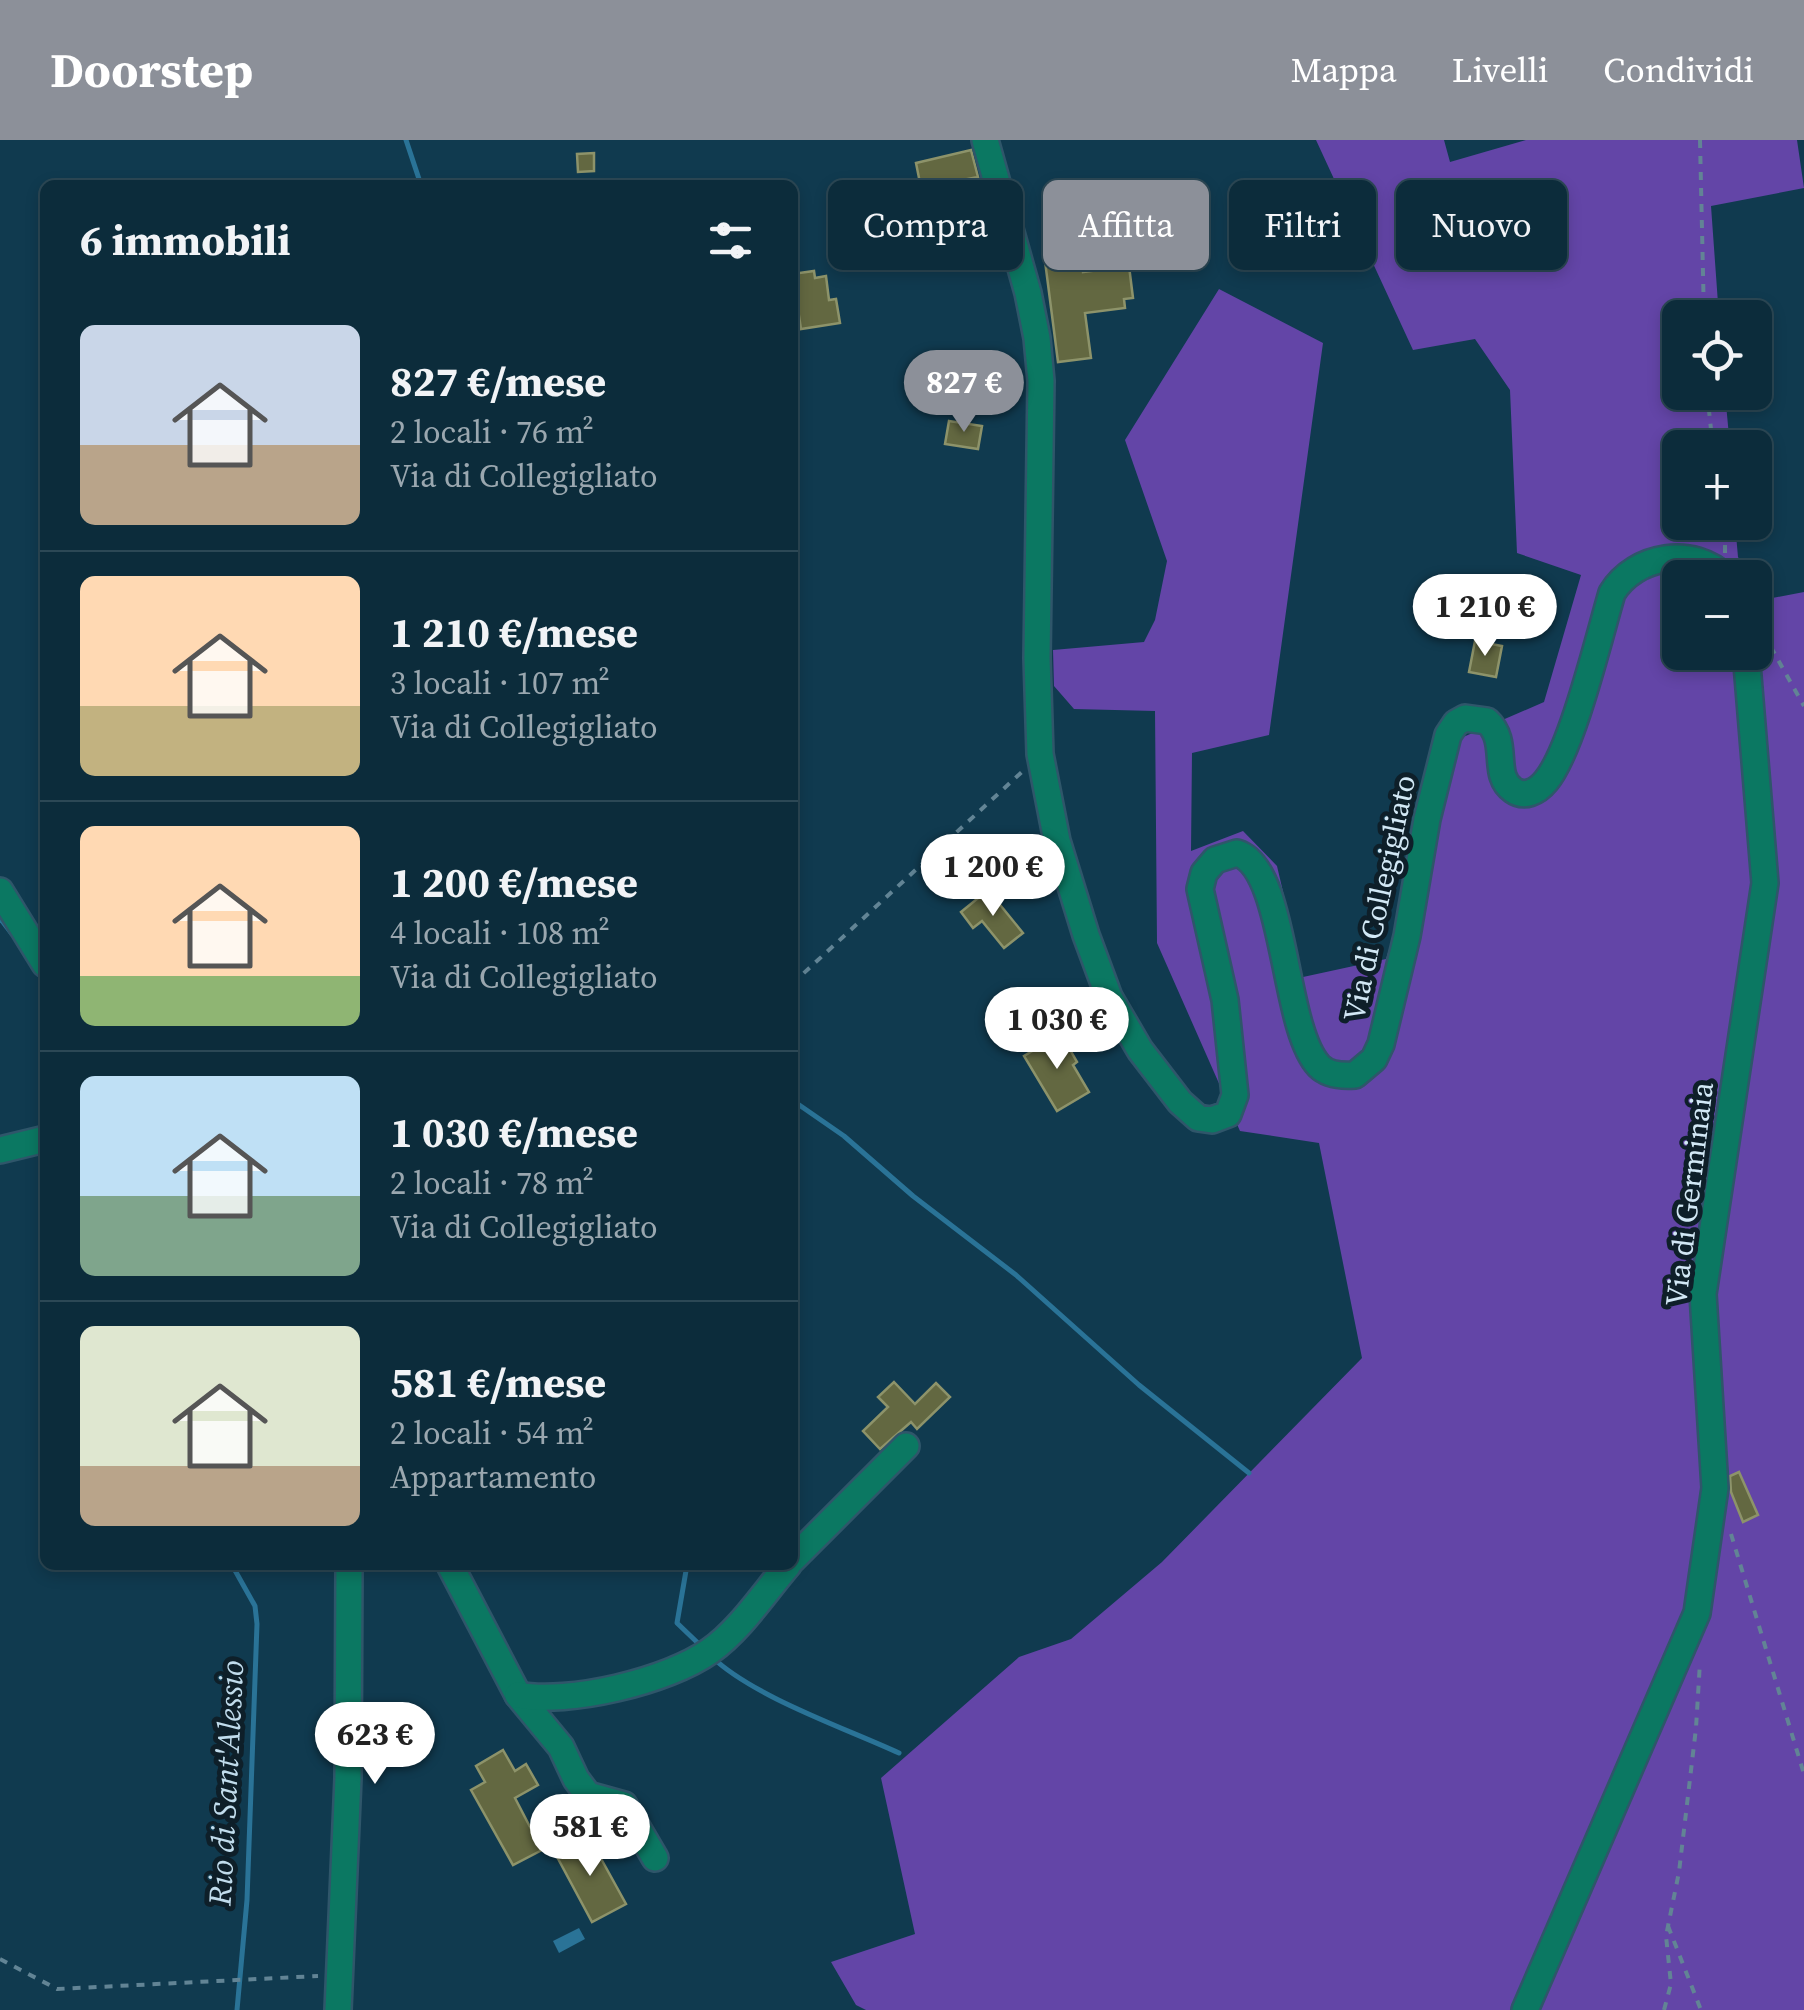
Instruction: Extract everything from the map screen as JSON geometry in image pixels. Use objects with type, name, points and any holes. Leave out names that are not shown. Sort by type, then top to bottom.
[{"type":"street","name":"Via di Collegigliato","points":[[985,140],[1028,293],[1041,381],[1037,640],[1040,754],[1058,841],[1109,998],[1124,1028],[1192,1115],[1205,1120],[1220,1118],[1232,1109],[1235,1095],[1225,1000],[1200,901],[1208,867],[1223,855],[1237,853],[1244,854],[1259,868],[1299,1018],[1314,1059],[1329,1073],[1355,1075],[1374,1058],[1380,1044],[1407,936],[1426,819],[1451,728],[1464,718],[1487,721],[1500,738],[1501,768],[1508,786],[1517,793],[1528,794],[1538,789],[1553,771],[1569,731],[1612,593],[1637,566],[1670,560]]},
{"type":"street","name":"Via di Germinaia","points":[[1525,2010],[1697,1613],[1714,1488],[1703,1294],[1765,883],[1747,670]]},
{"type":"street","points":[[0,891],[40,956]]},
{"type":"street","points":[[0,1150],[40,1141]]},
{"type":"street","points":[[798,1554],[906,1446]]},
{"type":"street","points":[[338,2010],[348,1778],[349,1570]]},
{"type":"street","points":[[453,1570],[518,1695],[561,1747],[588,1795],[624,1805],[655,1858]]},
{"type":"street","points":[[518,1695],[540,1699],[633,1685],[675,1670],[712,1650],[783,1570]]},
{"type":"path","points":[[1700,140],[1704,300]]},
{"type":"path","points":[[1772,649],[1804,706]]},
{"type":"path","points":[[798,978],[1040,754]]},
{"type":"path","points":[[1730,1532],[1804,1774]]},
{"type":"path","points":[[1664,2010],[1671,1984],[1668,1926],[1696,1728],[1699,1650]]},
{"type":"path","points":[[1668,1926],[1701,2010]]},
{"type":"path","points":[[0,1959],[57,1989],[338,1975]]},
{"type":"shaded area","points":[[1316,140],[1444,140],[1450,162],[1526,140],[1797,140],[1804,188],[1711,206],[1718,300],[1662,300],[1662,410],[1727,410],[1728,430],[1662,430],[1662,540],[1736,540],[1740,560],[1662,560],[1662,670],[1772,670],[1772,598],[1804,592],[1804,2010],[866,2010],[856,2005],[831,1962],[915,1934],[881,1778],[1019,1657],[1071,1639],[1162,1562],[1362,1358],[1319,1143],[1240,1131],[1157,943],[1155,711],[1074,709],[1054,686],[1053,650],[1144,642],[1155,620],[1167,561],[1125,440],[1219,289],[1323,343],[1269,735],[1192,753],[1191,851],[1243,831],[1277,866],[1303,977],[1386,959],[1454,741],[1544,702],[1581,575],[1517,553],[1510,390],[1475,339],[1413,350],[1376,270],[1376,180],[1334,180]]},
{"type":"water","points":[[579,1928],[585,1939],[559,1953],[553,1941]]},
{"type":"building","points":[[971,150],[978,177],[919,180],[916,163]]},
{"type":"building","points":[[594,153],[594,171],[578,172],[577,154]]},
{"type":"building","points":[[1046,270],[1130,270],[1133,298],[1124,299],[1125,308],[1085,313],[1091,358],[1058,362]]},
{"type":"building","points":[[814,271],[815,278],[826,276],[829,300],[836,299],[840,323],[801,329],[798,273]]},
{"type":"building","points":[[949,421],[982,426],[978,449],[945,444]]},
{"type":"building","points":[[1475,641],[1502,646],[1496,677],[1469,672]]},
{"type":"building","points":[[988,890],[1023,933],[1004,948],[982,921],[973,928],[961,912]]},
{"type":"building","points":[[1061,1034],[1089,1092],[1057,1111],[1024,1056]]},
{"type":"building","points":[[894,1382],[915,1404],[936,1383],[950,1397],[917,1429],[911,1422],[880,1449],[863,1431],[888,1407],[878,1397]]},
{"type":"building","points":[[1739,1472],[1758,1515],[1743,1522],[1731,1492],[1730,1476]]},
{"type":"building","points":[[503,1750],[515,1771],[526,1764],[538,1785],[515,1798],[542,1850],[513,1865],[471,1790],[485,1782],[476,1766]]},
{"type":"building","points":[[588,1835],[626,1904],[592,1922],[555,1853]]},
{"type":"waterway","points":[[406,140],[419,180]]},
{"type":"waterway","name":"Rio di Sant'Alessio","points":[[0,918],[12,934]]},
{"type":"waterway","name":"Rio di Sant'Alessio","points":[[38,971],[40,976]]},
{"type":"waterway","points":[[798,1104],[844,1136],[913,1196],[1016,1275],[1139,1385],[1249,1473]]},
{"type":"waterway","name":"Rio di Sant'Alessio","points":[[235,1570],[255,1606],[257,1624],[247,1900],[237,2010]]},
{"type":"waterway","points":[[686,1570],[677,1623],[701,1646]]},
{"type":"waterway","points":[[712,1657],[775,1698],[899,1753]]}]
